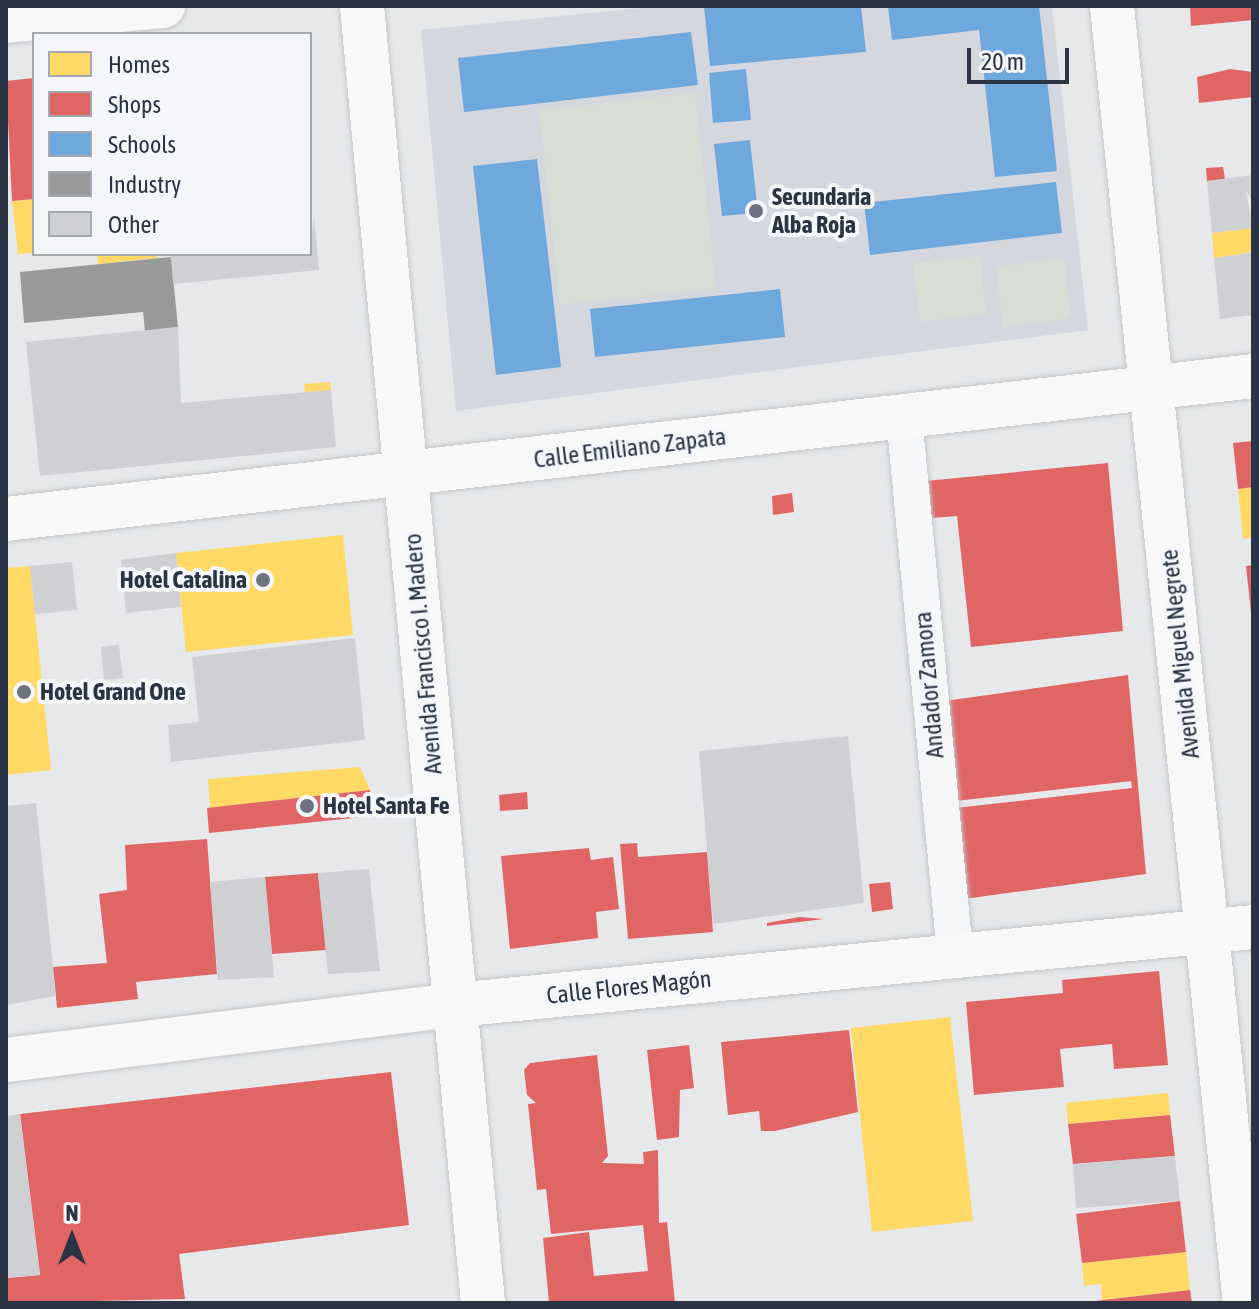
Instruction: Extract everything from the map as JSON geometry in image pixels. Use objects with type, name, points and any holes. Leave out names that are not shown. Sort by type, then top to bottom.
[{"type":"main road","points":[[6,21],[163,6]]},
{"type":"main road","name":"Avenida Francisco I. Madero","points":[[362,6],[483,1303]]},
{"type":"main road","name":"Avenida Miguel Negrete","points":[[1112,6],[1151,387],[1232,930],[1245,1303]]},
{"type":"main road","name":"Calle Emiliano Zapata","points":[[6,519],[1253,376]]},
{"type":"main road","name":"Calle Flores Magón","points":[[6,1060],[455,1005],[955,954],[1232,930]]},
{"type":"street","name":"Andador Zamora","points":[[904,416],[955,954]]},
{"type":"shaded area","name":"Secundaria Alba Roja","points":[[660,6],[1052,6],[1088,330],[456,411],[421,30]]},
{"type":"shaded area","points":[[695,93],[716,288],[560,305],[539,110]]},
{"type":"shaded area","points":[[980,256],[986,314],[920,322],[913,263]]},
{"type":"shaded area","points":[[1064,258],[1071,318],[1003,327],[996,267]]},
{"type":"building: Homes","points":[[32,199],[32,253],[18,254],[12,201]]},
{"type":"building: Homes","points":[[1253,228],[1253,252],[1214,258],[1212,233]]},
{"type":"building: Homes","points":[[97,256],[157,258],[98,264]]},
{"type":"building: Homes","points":[[330,382],[331,390],[305,392],[304,384]]},
{"type":"building: Homes","points":[[1253,487],[1253,537],[1243,539],[1238,489]]},
{"type":"building: Homes","name":"Hotel Catalina","points":[[343,535],[353,635],[186,652],[176,553]]},
{"type":"building: Homes","name":"Hotel Grand One","points":[[30,566],[51,770],[6,775],[6,568]]},
{"type":"building: Homes","points":[[360,767],[370,790],[210,808],[208,779]]},
{"type":"building: Homes","points":[[950,1017],[973,1221],[872,1232],[851,1028]]},
{"type":"building: Homes","points":[[1168,1093],[1170,1115],[1068,1124],[1066,1103]]},
{"type":"building: Homes","points":[[1186,1252],[1190,1290],[1102,1300],[1101,1284],[1084,1286],[1082,1263]]},
{"type":"building: Shops","points":[[1190,6],[1253,6],[1253,20],[1191,26]]},
{"type":"building: Shops","points":[[1230,69],[1253,72],[1253,97],[1199,103],[1197,77]]},
{"type":"building: Shops","points":[[32,78],[32,199],[12,201],[6,81]]},
{"type":"building: Shops","points":[[1223,167],[1225,179],[1207,181],[1206,168]]},
{"type":"building: Shops","points":[[1253,441],[1253,487],[1238,489],[1233,443]]},
{"type":"building: Shops","points":[[1108,463],[1123,631],[971,647],[957,516],[920,519],[916,482]]},
{"type":"building: Shops","points":[[792,493],[794,512],[773,515],[772,496]]},
{"type":"building: Shops","points":[[1253,565],[1253,613],[1251,613],[1246,566]]},
{"type":"building: Shops","points":[[1128,675],[1146,874],[957,900],[947,809],[1132,788],[1131,781],[956,801],[945,701]]},
{"type":"building: Shops","points":[[370,790],[373,816],[209,833],[207,808]]},
{"type":"building: Shops","points":[[527,792],[528,809],[500,811],[499,795]]},
{"type":"building: Shops","points":[[207,839],[217,974],[136,982],[138,999],[57,1008],[53,967],[107,963],[99,894],[127,890],[125,845]]},
{"type":"building: Shops","points":[[637,843],[638,857],[707,852],[713,932],[628,939],[620,844]]},
{"type":"building: Shops","points":[[589,848],[591,860],[613,857],[619,909],[596,912],[598,938],[510,949],[501,856]]},
{"type":"building: Shops","points":[[318,873],[326,950],[272,954],[265,877]]},
{"type":"building: Shops","points":[[890,882],[893,909],[872,912],[869,884]]},
{"type":"building: Shops","points":[[799,917],[824,919],[767,926],[767,923]]},
{"type":"building: Shops","points":[[1159,971],[1168,1065],[1114,1069],[1112,1044],[1060,1049],[1064,1087],[974,1095],[966,1002],[1063,993],[1062,980]]},
{"type":"building: Shops","points":[[849,1030],[858,1112],[775,1131],[761,1131],[759,1111],[728,1115],[721,1042]]},
{"type":"building: Shops","points":[[689,1045],[694,1088],[680,1090],[679,1137],[657,1140],[647,1050]]},
{"type":"building: Shops","points":[[597,1055],[608,1156],[602,1163],[644,1164],[643,1152],[658,1150],[659,1223],[667,1222],[675,1303],[549,1303],[543,1238],[589,1232],[594,1276],[648,1271],[643,1225],[551,1234],[546,1189],[537,1190],[528,1104],[536,1103],[527,1095],[524,1070],[530,1063]]},
{"type":"building: Shops","points":[[391,1072],[409,1225],[179,1254],[185,1299],[6,1303],[6,1278],[40,1275],[20,1114]]},
{"type":"building: Shops","points":[[1170,1115],[1175,1156],[1073,1164],[1068,1124]]},
{"type":"building: Shops","points":[[1180,1201],[1186,1252],[1082,1263],[1076,1214]]},
{"type":"building: Shops","points":[[1190,1290],[1192,1303],[1094,1303],[1094,1301]]},
{"type":"building: Schools","points":[[704,6],[861,6],[866,52],[710,66]]},
{"type":"building: Schools","points":[[888,6],[1039,6],[1057,171],[995,177],[979,30],[892,40]]},
{"type":"building: Schools","points":[[691,32],[698,85],[464,112],[458,58]]},
{"type":"building: Schools","points":[[746,69],[751,120],[713,123],[709,73]]},
{"type":"building: Schools","points":[[750,140],[758,213],[722,216],[714,144]]},
{"type":"building: Schools","points":[[537,159],[561,367],[496,375],[473,166]]},
{"type":"building: Schools","points":[[1056,182],[1062,233],[870,255],[864,203]]},
{"type":"building: Schools","points":[[780,289],[785,337],[595,357],[590,309]]},
{"type":"building: Industry","points":[[171,257],[178,327],[145,331],[143,312],[24,323],[20,272]]},
{"type":"building: Other","points":[[1253,175],[1253,201],[1246,191],[1253,228],[1212,233],[1207,181]]},
{"type":"building: Other","points":[[314,215],[319,270],[173,284],[171,256],[312,256]]},
{"type":"building: Other","points":[[1251,253],[1253,315],[1220,319],[1214,258]]},
{"type":"building: Other","points":[[178,327],[181,403],[331,390],[336,447],[40,476],[26,342]]},
{"type":"building: Other","points":[[176,553],[181,607],[126,613],[121,560]]},
{"type":"building: Other","points":[[72,562],[77,610],[35,614],[30,566]]},
{"type":"building: Other","points":[[355,638],[365,740],[171,762],[168,725],[199,722],[192,657]]},
{"type":"building: Other","points":[[119,645],[123,678],[104,680],[101,647]]},
{"type":"building: Other","points":[[848,736],[864,903],[713,924],[699,751]]},
{"type":"building: Other","points":[[36,803],[56,996],[6,1005],[6,806]]},
{"type":"building: Other","points":[[369,869],[380,971],[328,974],[318,873]]},
{"type":"building: Other","points":[[265,877],[274,977],[218,980],[210,882]]},
{"type":"building: Other","points":[[20,1114],[40,1275],[6,1278],[6,1116]]},
{"type":"building: Other","points":[[1175,1156],[1180,1201],[1076,1208],[1073,1164]]},
{"type":"place","name":"Secundaria Alba Roja","points":[[756,211]]},
{"type":"place","name":"Hotel Catalina","points":[[263,580]]},
{"type":"place","name":"Hotel Grand One","points":[[24,692]]},
{"type":"place","name":"Hotel Santa Fe","points":[[307,806]]}]
